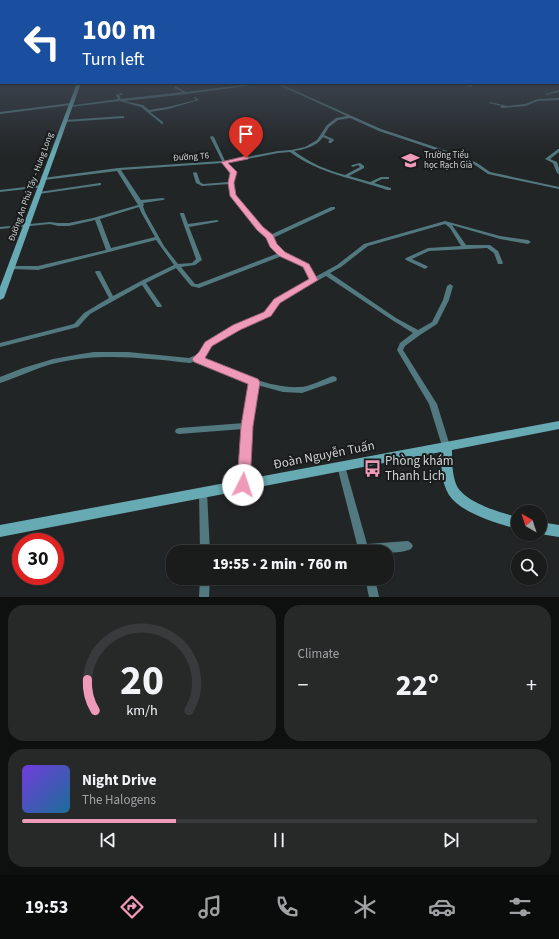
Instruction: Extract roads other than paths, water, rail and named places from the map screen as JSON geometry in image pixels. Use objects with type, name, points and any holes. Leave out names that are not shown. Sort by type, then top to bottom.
[{"type":"street","name":"Đường An Phú Tây - Hưng Long","points":[[0,298],[2,287],[12,268],[73,99]]},
{"type":"street","points":[[0,114],[128,99]]},
{"type":"street","points":[[148,110],[168,108],[198,100],[196,99]]},
{"type":"street","points":[[310,99],[397,137],[458,156],[476,164],[489,173],[559,188]]},
{"type":"street","points":[[490,103],[504,106],[523,105],[542,100],[559,99]]},
{"type":"street","points":[[118,100],[141,106],[148,110],[162,123]]},
{"type":"street","points":[[65,121],[123,117]]},
{"type":"street","name":"Đường T6","points":[[0,191],[118,169],[224,162],[306,148],[318,141],[328,126],[337,119],[349,117]]},
{"type":"street","points":[[322,135],[332,140],[330,142]]},
{"type":"street","points":[[212,137],[224,162],[234,172],[231,183],[233,195],[260,229],[270,237],[273,245],[282,254],[306,266],[314,280]]},
{"type":"street","points":[[559,150],[546,159],[555,162],[559,172]]},
{"type":"street","points":[[291,151],[324,171],[372,182],[389,189]]},
{"type":"street","points":[[345,176],[363,167],[359,164],[353,166]]},
{"type":"street","points":[[118,169],[141,203],[143,212],[162,246],[189,282],[196,286],[282,254]]},
{"type":"street","points":[[194,173],[198,183],[202,185],[231,183]]},
{"type":"street","points":[[372,182],[381,178],[388,178]]},
{"type":"street","points":[[39,194],[100,184]]},
{"type":"street","points":[[0,228],[50,223],[57,226],[97,218],[141,203],[163,199]]},
{"type":"street","points":[[270,237],[333,208]]},
{"type":"street","points":[[0,345],[76,326],[86,315],[112,299],[177,266],[193,264],[199,260],[182,214]]},
{"type":"street","points":[[97,218],[109,251]]},
{"type":"street","points":[[186,226],[217,221]]},
{"type":"street","points":[[445,222],[451,226],[453,233],[465,247]]},
{"type":"street","points":[[0,380],[30,368],[106,354],[190,361],[197,359],[203,355],[208,344],[236,327],[268,314],[277,301],[340,266],[366,244],[445,222],[500,237],[528,242]]},
{"type":"street","points":[[12,268],[38,268],[158,238]]},
{"type":"street","points":[[425,267],[408,259],[428,250],[488,246],[496,252],[500,263]]},
{"type":"street","points":[[98,272],[112,299]]},
{"type":"street","points":[[327,274],[418,334]]},
{"type":"street","points":[[144,282],[159,306]]},
{"type":"street","points":[[450,286],[446,300],[435,323],[404,343],[400,350],[433,404],[446,446],[450,484],[453,492],[472,505],[503,520],[511,522]]},
{"type":"street","points":[[197,359],[254,382],[283,389],[302,390],[333,379]]},
{"type":"street","points":[[243,485],[247,426],[254,382]]},
{"type":"street","name":"Đoàn Nguyễn Tuấn","points":[[0,531],[559,425]]},
{"type":"street","points":[[179,431],[247,426]]},
{"type":"street","points":[[341,466],[362,545]]},
{"type":"street","points":[[203,492],[205,545]]},
{"type":"street","points":[[547,529],[559,531]]},
{"type":"street","points":[[394,548],[408,546]]},
{"type":"street","points":[[204,597],[205,585]]},
{"type":"street","points":[[371,585],[374,597]]},
{"type":"place","name":"Trường Tiểu học Rạch Già","points":[[411,160]]},
{"type":"place","name":"Phòng khám Thanh Lịch","points":[[372,468]]}]
